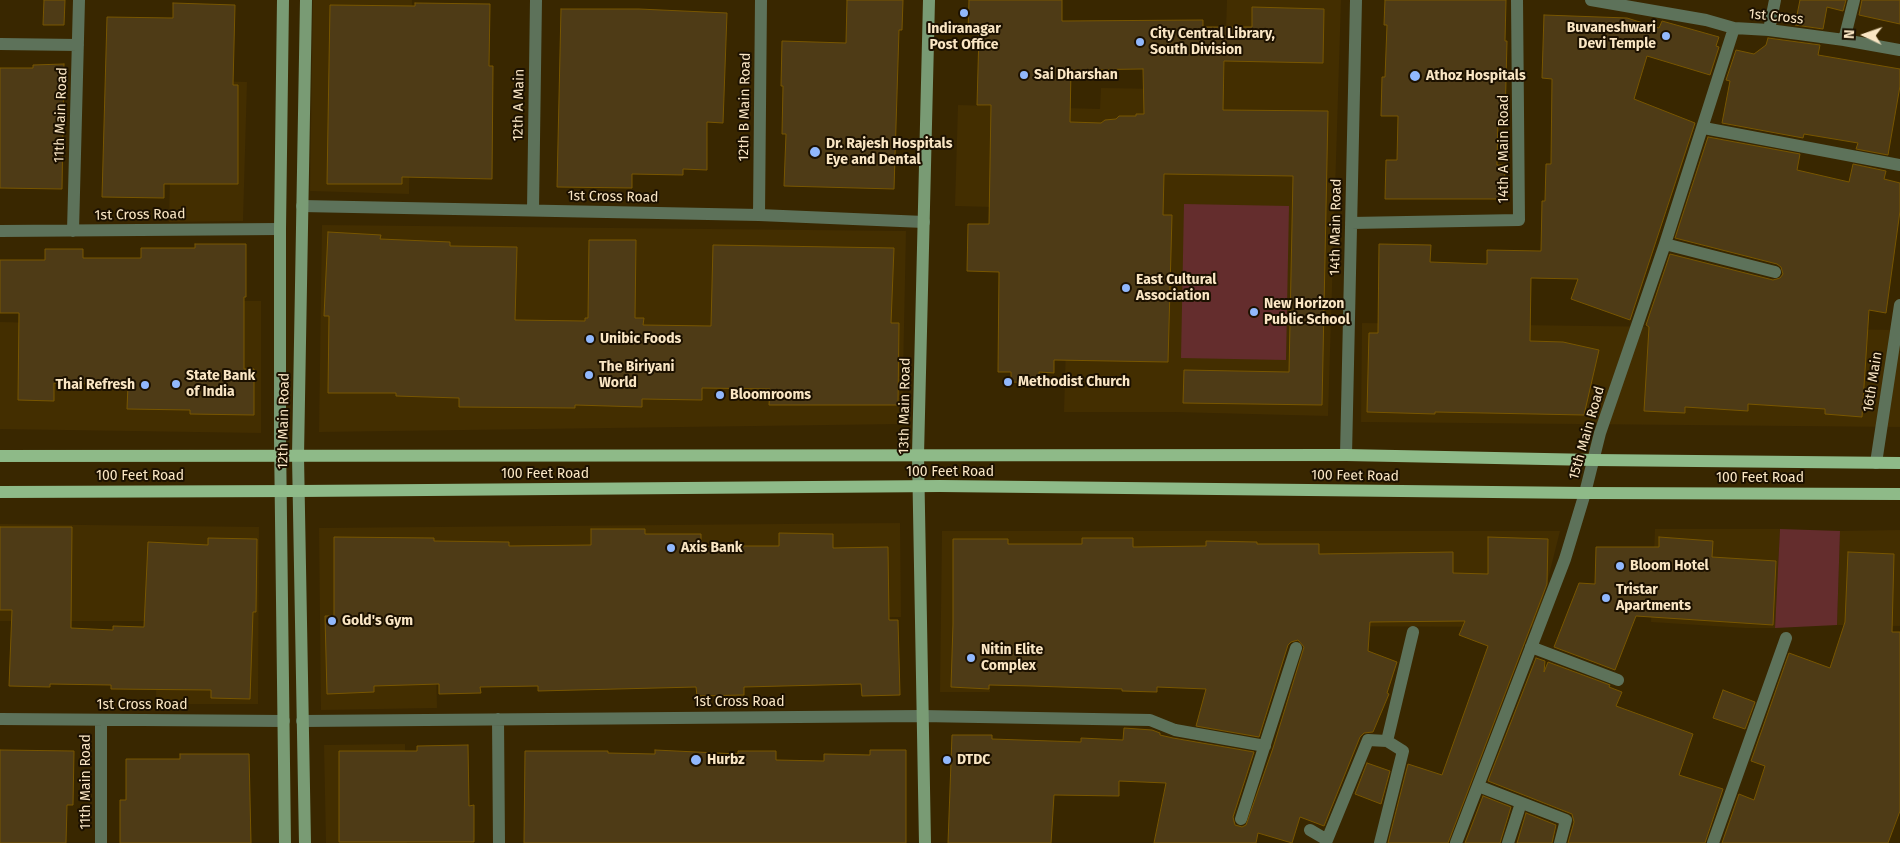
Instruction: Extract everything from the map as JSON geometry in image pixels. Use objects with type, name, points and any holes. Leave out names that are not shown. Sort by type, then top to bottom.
[{"type":"main road","name":"100 Feet Road","points":[[0,456],[1346,455],[1900,463]]},
{"type":"main road","name":"100 Feet Road","points":[[0,492],[919,486],[1585,493],[1900,494]]},
{"type":"street","name":"11th Main Road","points":[[72,231],[79,0]]},
{"type":"street","name":"12th Main Road","points":[[283,0],[280,456],[286,843]]},
{"type":"street","name":"12th Main Road","points":[[305,843],[298,456],[306,0]]},
{"type":"street","name":"12th A Main","points":[[533,210],[536,0]]},
{"type":"street","name":"12th B Main Road","points":[[758,215],[762,0]]},
{"type":"street","name":"13th Main Road","points":[[925,843],[918,455],[929,0]]},
{"type":"street","name":"14th Main Road","points":[[1346,455],[1356,0]]},
{"type":"street","name":"14th A Main Road","points":[[1351,223],[1519,220],[1517,0]]},
{"type":"street","name":"1st Cross","points":[[1591,0],[1706,20],[1734,28],[1769,30],[1900,50]]},
{"type":"street","points":[[1769,30],[1775,0]]},
{"type":"street","points":[[1844,40],[1854,0]]},
{"type":"street","name":"15th Main Road","points":[[1456,843],[1565,559],[1585,493],[1600,433],[1666,244],[1734,28]]},
{"type":"street","points":[[0,44],[78,45]]},
{"type":"street","points":[[1704,128],[1900,164]]},
{"type":"street","name":"1st Cross Road","points":[[302,206],[758,215],[924,222]]},
{"type":"street","name":"1st Cross Road","points":[[0,231],[280,229]]},
{"type":"street","points":[[1666,244],[1775,272]]},
{"type":"street","name":"16th Main","points":[[1876,463],[1900,305]]},
{"type":"street","points":[[1387,741],[1413,632]]},
{"type":"street","points":[[1713,843],[1786,638]]},
{"type":"street","points":[[1531,647],[1618,680]]},
{"type":"street","points":[[1241,819],[1296,648]]},
{"type":"street","name":"1st Cross Road","points":[[302,721],[922,716],[1150,720],[1176,730],[1265,746]]},
{"type":"street","name":"1st Cross Road","points":[[0,719],[284,721]]},
{"type":"street","points":[[498,719],[500,843]]},
{"type":"street","name":"11th Main Road","points":[[100,720],[101,843]]},
{"type":"street","points":[[1310,830],[1327,840],[1368,740],[1387,741],[1403,751],[1380,843]]},
{"type":"street","points":[[1478,786],[1566,820],[1560,843]]},
{"type":"street","points":[[1508,843],[1521,802]]},
{"type":"shaded area","points":[[313,0],[412,0],[409,194],[310,191]]},
{"type":"shaded area","points":[[1227,0],[1341,0],[1328,416],[1174,412],[1064,412],[1070,209],[955,206],[958,105],[1100,109],[1101,88],[1224,90]]},
{"type":"shaded area","points":[[172,80],[247,82],[243,221],[169,222]]},
{"type":"shaded area","points":[[1184,204],[1289,206],[1286,360],[1181,358]]},
{"type":"shaded area","points":[[322,225],[906,231],[902,424],[319,432]]},
{"type":"shaded area","points":[[90,301],[261,301],[261,433],[0,429],[0,322],[88,324]]},
{"type":"shaded area","points":[[1362,323],[1900,330],[1900,427],[1361,422]]},
{"type":"shaded area","points":[[900,523],[901,617],[435,620],[437,708],[321,710],[319,528]]},
{"type":"shaded area","points":[[0,524],[259,527],[258,704],[156,704],[157,621],[0,621]]},
{"type":"shaded area","points":[[1655,529],[1780,529],[1775,628],[1651,622]]},
{"type":"shaded area","points":[[1780,529],[1840,531],[1837,625],[1775,628]]},
{"type":"shaded area","points":[[1900,530],[1900,626],[1837,625],[1840,531]]},
{"type":"shaded area","points":[[942,531],[1560,531],[1536,627],[991,625],[990,692],[940,692]]},
{"type":"shaded area","points":[[405,744],[407,843],[326,843],[324,745]]},
{"type":"building","points":[[44,0],[65,0],[64,25],[43,25]]},
{"type":"building","points":[[847,0],[903,0],[902,30],[899,30],[894,189],[784,186],[786,134],[782,134],[782,41],[846,43]]},
{"type":"building","points":[[969,0],[1062,0],[1062,21],[1203,20],[1203,27],[1252,27],[1252,7],[1324,9],[1323,63],[1224,61],[1223,110],[1328,111],[1322,405],[1183,403],[1184,370],[1289,372],[1293,176],[1164,174],[1163,215],[1172,215],[1168,362],[1054,360],[1054,373],[1039,372],[1040,383],[1011,382],[1011,372],[998,372],[999,272],[967,271],[968,224],[989,224],[991,105],[977,105],[979,33],[968,33]],"holes":[[[1143,69],[1144,114],[1119,116],[1116,119],[1105,120],[1101,123],[1070,122],[1071,70]]]},
{"type":"building","points":[[1385,0],[1506,0],[1505,119],[1498,119],[1497,165],[1505,165],[1504,199],[1385,199],[1386,160],[1397,160],[1398,116],[1381,116],[1382,77],[1385,77],[1387,25],[1384,25]]},
{"type":"building","points":[[1800,0],[1846,0],[1843,11],[1827,7],[1823,29],[1795,25]]},
{"type":"building","points":[[1862,0],[1900,0],[1900,24],[1859,15]]},
{"type":"building","points":[[173,3],[235,5],[233,85],[238,85],[238,184],[164,184],[164,198],[102,197],[107,17],[173,18]]},
{"type":"building","points":[[415,3],[490,4],[489,66],[493,66],[492,179],[402,177],[402,184],[327,184],[330,5],[415,6]]},
{"type":"building","points":[[561,9],[639,9],[727,13],[723,123],[707,122],[707,170],[683,169],[683,175],[632,174],[632,188],[557,187]]},
{"type":"building","points":[[1544,15],[1627,18],[1659,28],[1662,21],[1719,37],[1716,46],[1719,47],[1710,75],[1647,56],[1634,99],[1695,123],[1630,320],[1571,299],[1578,279],[1531,278],[1530,341],[1563,342],[1599,350],[1584,415],[1367,412],[1369,333],[1378,333],[1379,244],[1431,245],[1430,262],[1487,264],[1487,250],[1541,251],[1542,201],[1545,201],[1546,164],[1551,164],[1552,79],[1542,78]]},
{"type":"building","points":[[1768,38],[1820,45],[1818,55],[1900,69],[1900,86],[1888,155],[1856,149],[1858,143],[1804,134],[1803,138],[1722,123],[1730,81],[1726,80],[1736,50],[1754,54],[1766,45]]},
{"type":"building","points":[[64,64],[62,189],[0,188],[0,68],[33,68],[33,65]]},
{"type":"building","points":[[1708,137],[1800,154],[1797,170],[1849,182],[1853,164],[1886,171],[1884,179],[1900,183],[1900,211],[1886,313],[1869,310],[1862,417],[1825,414],[1825,409],[1748,404],[1748,411],[1685,407],[1685,413],[1644,411],[1649,327],[1646,325],[1670,254],[1773,280],[1780,278],[1783,274],[1781,267],[1777,264],[1675,238]]},
{"type":"building","points":[[328,232],[381,235],[380,239],[450,242],[450,246],[517,247],[515,320],[585,321],[585,318],[588,318],[589,240],[636,240],[635,318],[644,318],[643,325],[711,326],[713,245],[894,248],[891,323],[899,323],[898,405],[769,405],[770,389],[702,388],[702,400],[642,399],[642,407],[575,405],[575,408],[459,407],[459,398],[396,396],[396,393],[328,393],[329,316],[324,316]]},
{"type":"building","points":[[195,244],[246,244],[244,369],[254,369],[254,415],[190,414],[190,410],[127,409],[128,385],[54,383],[54,401],[18,400],[19,313],[0,313],[0,260],[45,260],[45,249],[83,249],[83,258],[141,258],[141,248],[195,248]]},
{"type":"building","points":[[0,527],[72,527],[71,628],[113,630],[113,626],[144,627],[148,542],[208,545],[208,538],[257,539],[256,612],[253,612],[250,699],[211,698],[211,690],[111,689],[111,685],[50,684],[50,687],[9,686],[12,610],[0,610]]},
{"type":"building","points":[[591,529],[645,529],[645,534],[701,534],[701,546],[779,546],[779,533],[833,534],[833,548],[888,547],[889,620],[898,620],[900,695],[862,696],[861,684],[744,687],[744,695],[697,696],[696,687],[538,691],[538,686],[480,687],[481,693],[439,694],[439,684],[374,686],[374,692],[327,694],[325,616],[334,616],[334,537],[434,538],[434,541],[509,542],[509,546],[591,545]]},
{"type":"building","points":[[1488,537],[1548,539],[1547,584],[1448,843],[1388,843],[1408,764],[1442,775],[1488,646],[1459,635],[1465,621],[1370,622],[1368,651],[1397,662],[1387,693],[1389,694],[1373,732],[1364,733],[1360,737],[1324,826],[1300,817],[1292,843],[1258,833],[1256,843],[1154,843],[1166,783],[1119,781],[1119,796],[1054,795],[1051,843],[948,843],[952,735],[992,735],[992,739],[1081,742],[1081,738],[1123,740],[1124,728],[1152,730],[1160,733],[1160,735],[1173,738],[1254,752],[1233,817],[1235,825],[1242,827],[1246,825],[1273,748],[1304,647],[1298,640],[1288,645],[1259,737],[1196,726],[1206,689],[1157,687],[1157,692],[1031,686],[989,685],[989,689],[951,687],[953,539],[1008,539],[1008,544],[1082,544],[1082,538],[1133,538],[1133,547],[1206,546],[1206,541],[1257,542],[1257,544],[1319,544],[1319,554],[1453,552],[1453,573],[1488,574]]},
{"type":"building","points":[[1659,537],[1713,541],[1712,557],[1776,561],[1773,625],[1636,616],[1615,670],[1554,647],[1579,583],[1595,584],[1596,547],[1659,547]]},
{"type":"building","points":[[1848,552],[1894,554],[1892,632],[1900,632],[1900,811],[1888,843],[1722,843],[1739,794],[1754,800],[1765,766],[1751,761],[1789,653],[1830,668],[1845,622]]},
{"type":"building","points":[[1536,658],[1545,661],[1544,672],[1548,662],[1610,685],[1609,687],[1622,692],[1616,706],[1693,734],[1679,775],[1723,789],[1705,843],[1568,843],[1574,822],[1572,814],[1488,781]]},
{"type":"building","points":[[1723,690],[1755,702],[1745,729],[1713,718]]},
{"type":"building","points":[[468,745],[469,806],[474,805],[474,842],[339,842],[339,751],[417,751],[417,746]]},
{"type":"building","points":[[0,750],[74,751],[73,805],[67,805],[66,843],[0,843]]},
{"type":"building","points":[[655,750],[738,754],[738,751],[776,751],[776,760],[824,761],[824,754],[870,755],[870,750],[906,750],[906,843],[524,843],[525,751],[608,751],[608,753],[655,754]]},
{"type":"building","points":[[180,754],[249,754],[251,843],[120,843],[120,800],[126,800],[126,759],[180,759]]},
{"type":"building","points":[[1367,763],[1390,771],[1381,804],[1355,794]]},
{"type":"building","points":[[1483,796],[1511,807],[1500,843],[1465,843]]},
{"type":"building","points":[[1526,813],[1556,825],[1552,843],[1517,843]]},
{"type":"place","name":"Indiranagar Post Office","points":[[964,13]]},
{"type":"place","name":"Buvaneshwari Devi Temple","points":[[1666,36]]},
{"type":"place","name":"City Central Library, South Division","points":[[1140,42]]},
{"type":"place","name":"Sai Dharshan","points":[[1024,75]]},
{"type":"place","name":"Athoz Hospitals","points":[[1415,76]]},
{"type":"place","name":"Dr. Rajesh Hospitals Eye and Dental","points":[[815,152]]},
{"type":"place","name":"East Cultural Association","points":[[1126,288]]},
{"type":"place","name":"New Horizon Public School","points":[[1254,312]]},
{"type":"place","name":"Unibic Foods","points":[[590,339]]},
{"type":"place","name":"The Biriyani World","points":[[589,375]]},
{"type":"place","name":"Methodist Church","points":[[1008,382]]},
{"type":"place","name":"State Bank of India","points":[[176,384]]},
{"type":"place","name":"Thai Refresh","points":[[145,385]]},
{"type":"place","name":"Bloomrooms","points":[[720,395]]},
{"type":"place","name":"Axis Bank","points":[[671,548]]},
{"type":"place","name":"Bloom Hotel","points":[[1620,566]]},
{"type":"place","name":"Tristar Apartments","points":[[1606,598]]},
{"type":"place","name":"Gold's Gym","points":[[332,621]]},
{"type":"place","name":"Nitin Elite Complex","points":[[971,658]]},
{"type":"place","name":"Hurbz","points":[[696,760]]},
{"type":"place","name":"DTDC","points":[[947,760]]}]
